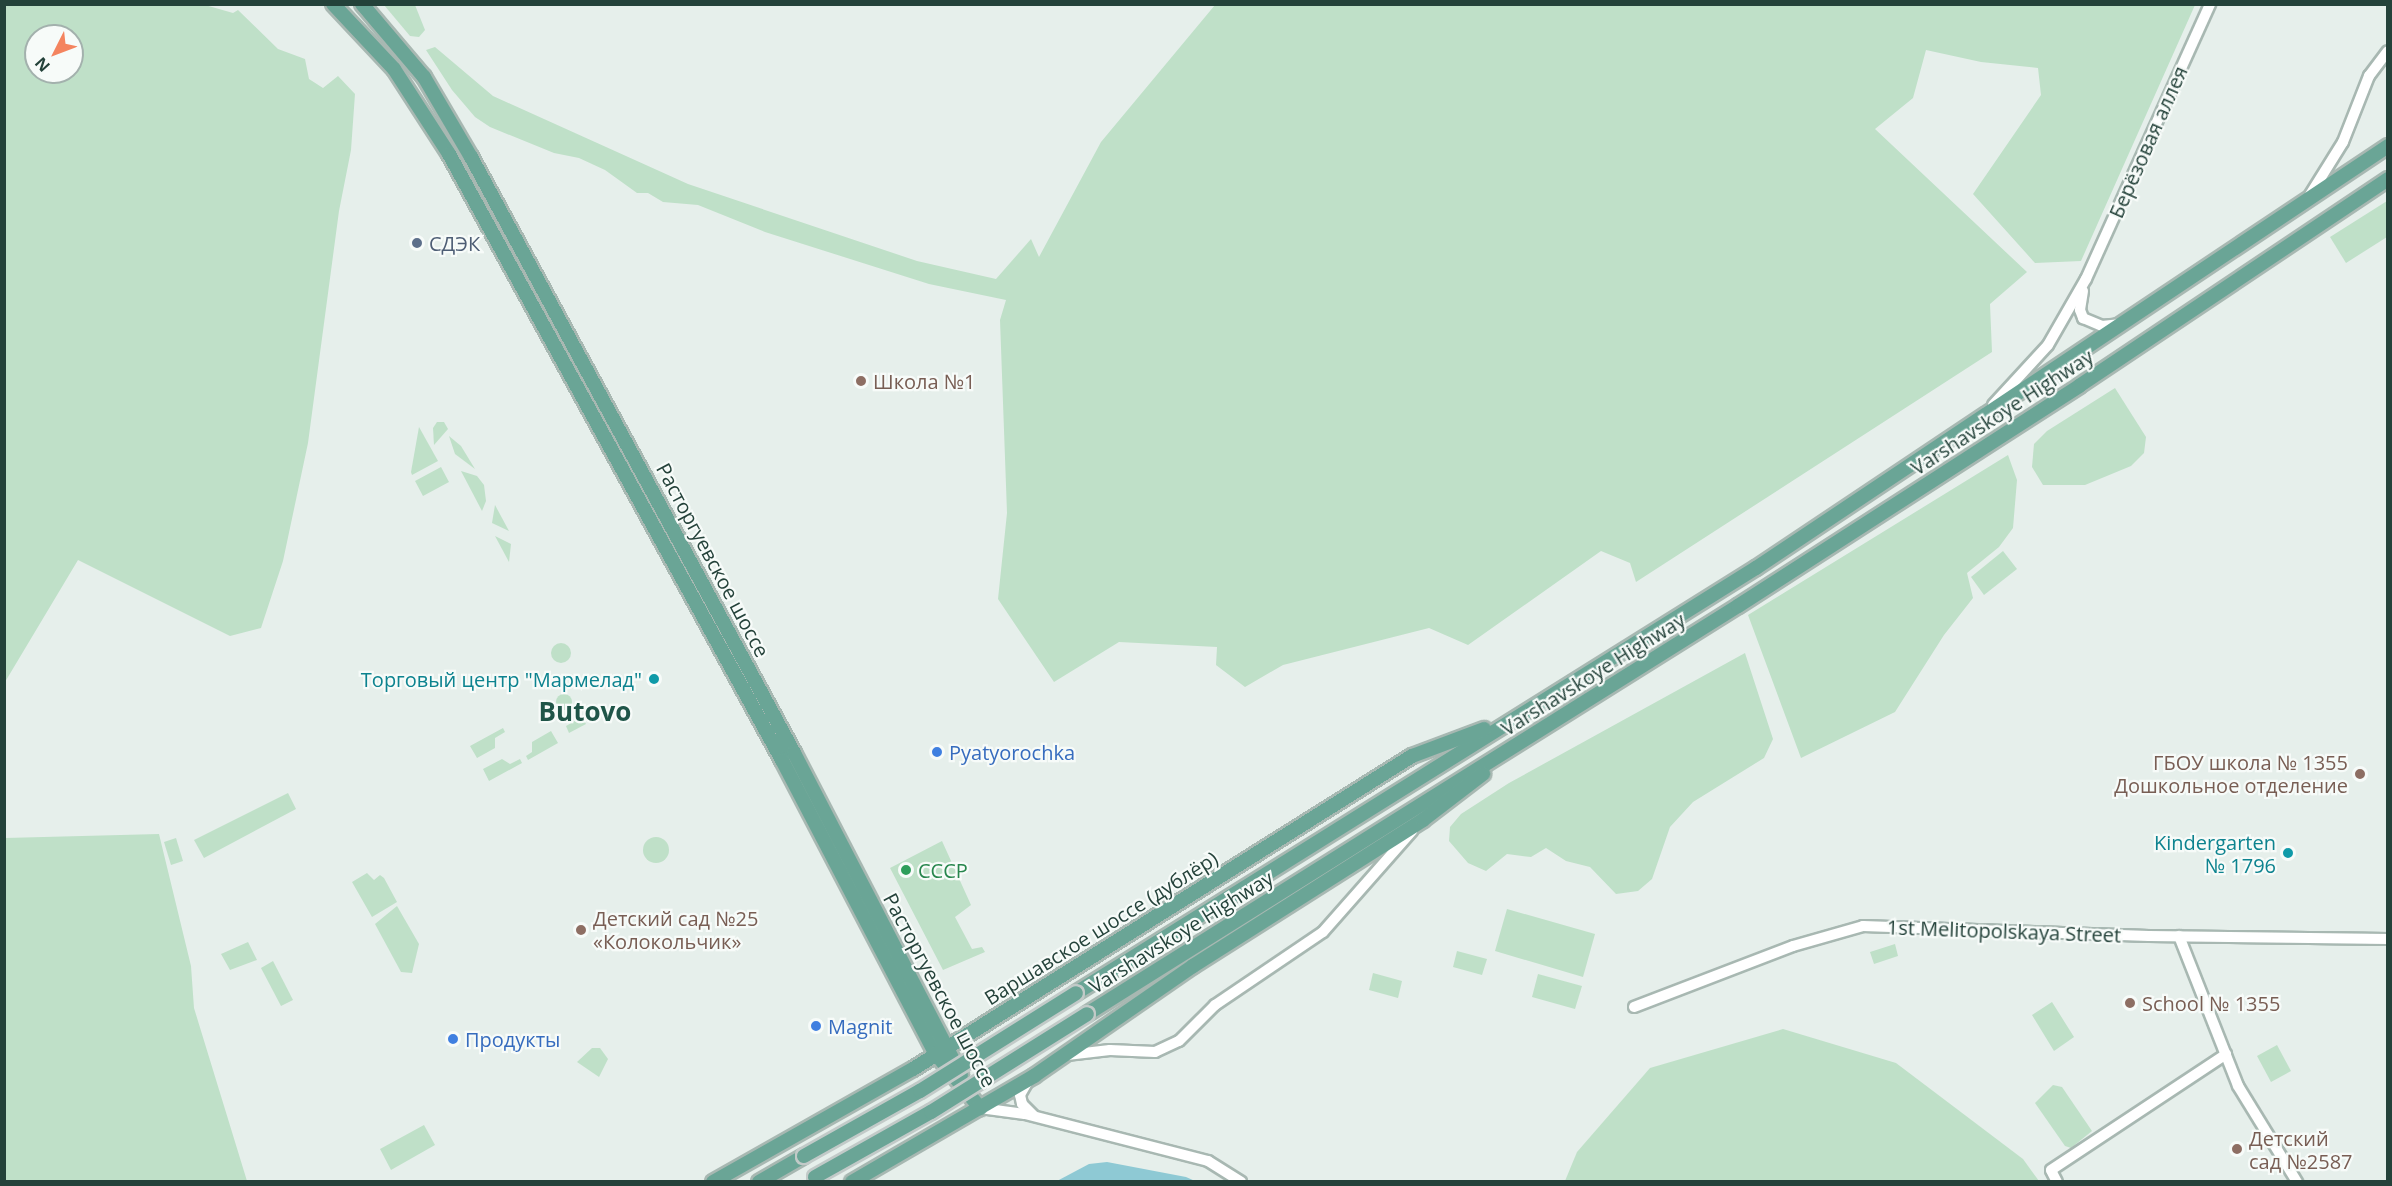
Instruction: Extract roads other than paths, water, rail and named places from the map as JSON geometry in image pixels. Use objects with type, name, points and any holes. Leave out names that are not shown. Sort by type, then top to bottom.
[{"type":"main road","name":"Расторгуевское шоссе","points":[[333,4],[394,69],[449,154],[941,1051]]},
{"type":"main road","name":"Расторгуевское шоссе","points":[[362,4],[395,41],[442,106],[794,753],[941,1051]]},
{"type":"main road","name":"Varshavskoye Highway","points":[[759,1182],[920,1091],[1756,568],[2388,146]]},
{"type":"main road","name":"Varshavskoye Highway","points":[[811,1179],[931,1112],[1527,738],[2079,386],[2388,179]]},
{"type":"main road","name":"Варшавское шоссе (дублёр)","points":[[713,1182],[941,1051],[1412,756],[1514,718]]},
{"type":"main road","points":[[852,1182],[1034,1076],[1193,966],[1423,820],[1527,738]]},
{"type":"main road","points":[[941,1051],[980,1108]]},
{"type":"street","name":"Берёзовая аллея","points":[[1983,416],[2048,345],[2086,279],[2210,4]]},
{"type":"street","points":[[2305,201],[2343,142],[2369,76],[2388,51]]},
{"type":"street","name":"Берёзовая аллея","points":[[2086,279],[2080,310],[2084,318],[2102,326],[2121,324]]},
{"type":"street","points":[[1063,1056],[1110,1050],[1155,1052],[1179,1041],[1215,1005],[1323,932],[1423,820]]},
{"type":"street","name":"1st Melitopolskaya Street","points":[[1634,1007],[1793,946],[1863,926],[2179,936],[2388,939]]},
{"type":"street","points":[[2179,936],[2244,1098],[2297,1182]]},
{"type":"street","points":[[2057,1182],[2051,1170],[2226,1054]]},
{"type":"street","points":[[1034,1076],[1020,1095],[1022,1104],[1036,1116]]},
{"type":"street","points":[[980,1108],[1036,1116],[1208,1161],[1242,1182]]},
{"type":"water","points":[[1107,1162],[1186,1177],[1195,1181],[1057,1181],[1089,1164]]},
{"type":"place","name":"СДЭК","points":[[417,243]]},
{"type":"place","name":"Школа №1","points":[[861,381]]},
{"type":"place","name":"Торговый центр \"Мармелад\"","points":[[654,679]]},
{"type":"place","name":"Pyatyorochka","points":[[937,752]]},
{"type":"place","name":"ГБОУ школа № 1355 Дошкольное отделение","points":[[2360,774]]},
{"type":"place","name":"Kindergarten № 1796","points":[[2288,853]]},
{"type":"place","name":"СССР","points":[[906,870]]},
{"type":"place","name":"Детский сад №25 «Колокольчик»","points":[[581,930]]},
{"type":"place","name":"School № 1355","points":[[2130,1003]]},
{"type":"place","name":"Magnit","points":[[816,1026]]},
{"type":"place","name":"Продукты","points":[[453,1039]]},
{"type":"place","name":"Детский сад №2587","points":[[2237,1149]]},
{"type":"district","name":"Butovo","points":[[585,712]]}]
